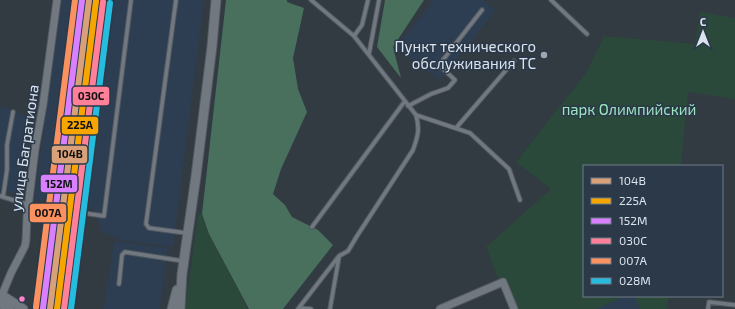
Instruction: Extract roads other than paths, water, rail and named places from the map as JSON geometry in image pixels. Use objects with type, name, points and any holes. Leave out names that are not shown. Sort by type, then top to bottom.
[{"type":"street","name":"улица Багратиона","points":[[2,302],[11,273],[25,246],[28,205],[44,106],[56,0]]},
{"type":"street","points":[[180,309],[182,274],[196,176],[216,0]]},
{"type":"street","points":[[172,309],[182,274]]},
{"type":"street","points":[[440,309],[503,282],[514,309]]},
{"type":"street","points":[[2,302],[23,309]]},
{"type":"lane","points":[[13,112],[7,145],[7,170],[2,196],[28,205],[104,216],[131,0]]},
{"type":"lane","points":[[176,0],[146,224],[149,228],[188,233]]},
{"type":"lane","points":[[311,0],[354,36],[404,101],[416,114],[470,133],[509,169],[520,200]]},
{"type":"lane","points":[[354,36],[362,25],[368,0]]},
{"type":"lane","points":[[369,54],[379,0]]},
{"type":"lane","points":[[551,0],[587,34]]},
{"type":"lane","points":[[408,106],[431,94],[448,88],[455,80],[439,65],[482,10]]},
{"type":"lane","points":[[456,128],[514,61]]},
{"type":"lane","points":[[312,227],[404,101]]},
{"type":"lane","points":[[299,308],[339,256],[348,251],[413,150],[418,135],[419,126],[416,114]]},
{"type":"lane","points":[[118,284],[122,256],[125,252],[184,262]]},
{"type":"lane","points":[[330,309],[339,256]]},
{"type":"lane","points":[[708,309],[709,302],[735,305]]},
{"type":"lane","points":[[299,308],[311,309]]},
{"type":"place","name":"Пункт технического обслуживания ТС","points":[[544,55]]},
{"type":"park label","name":"парк Олимпийский","points":[[629,109]]}]
